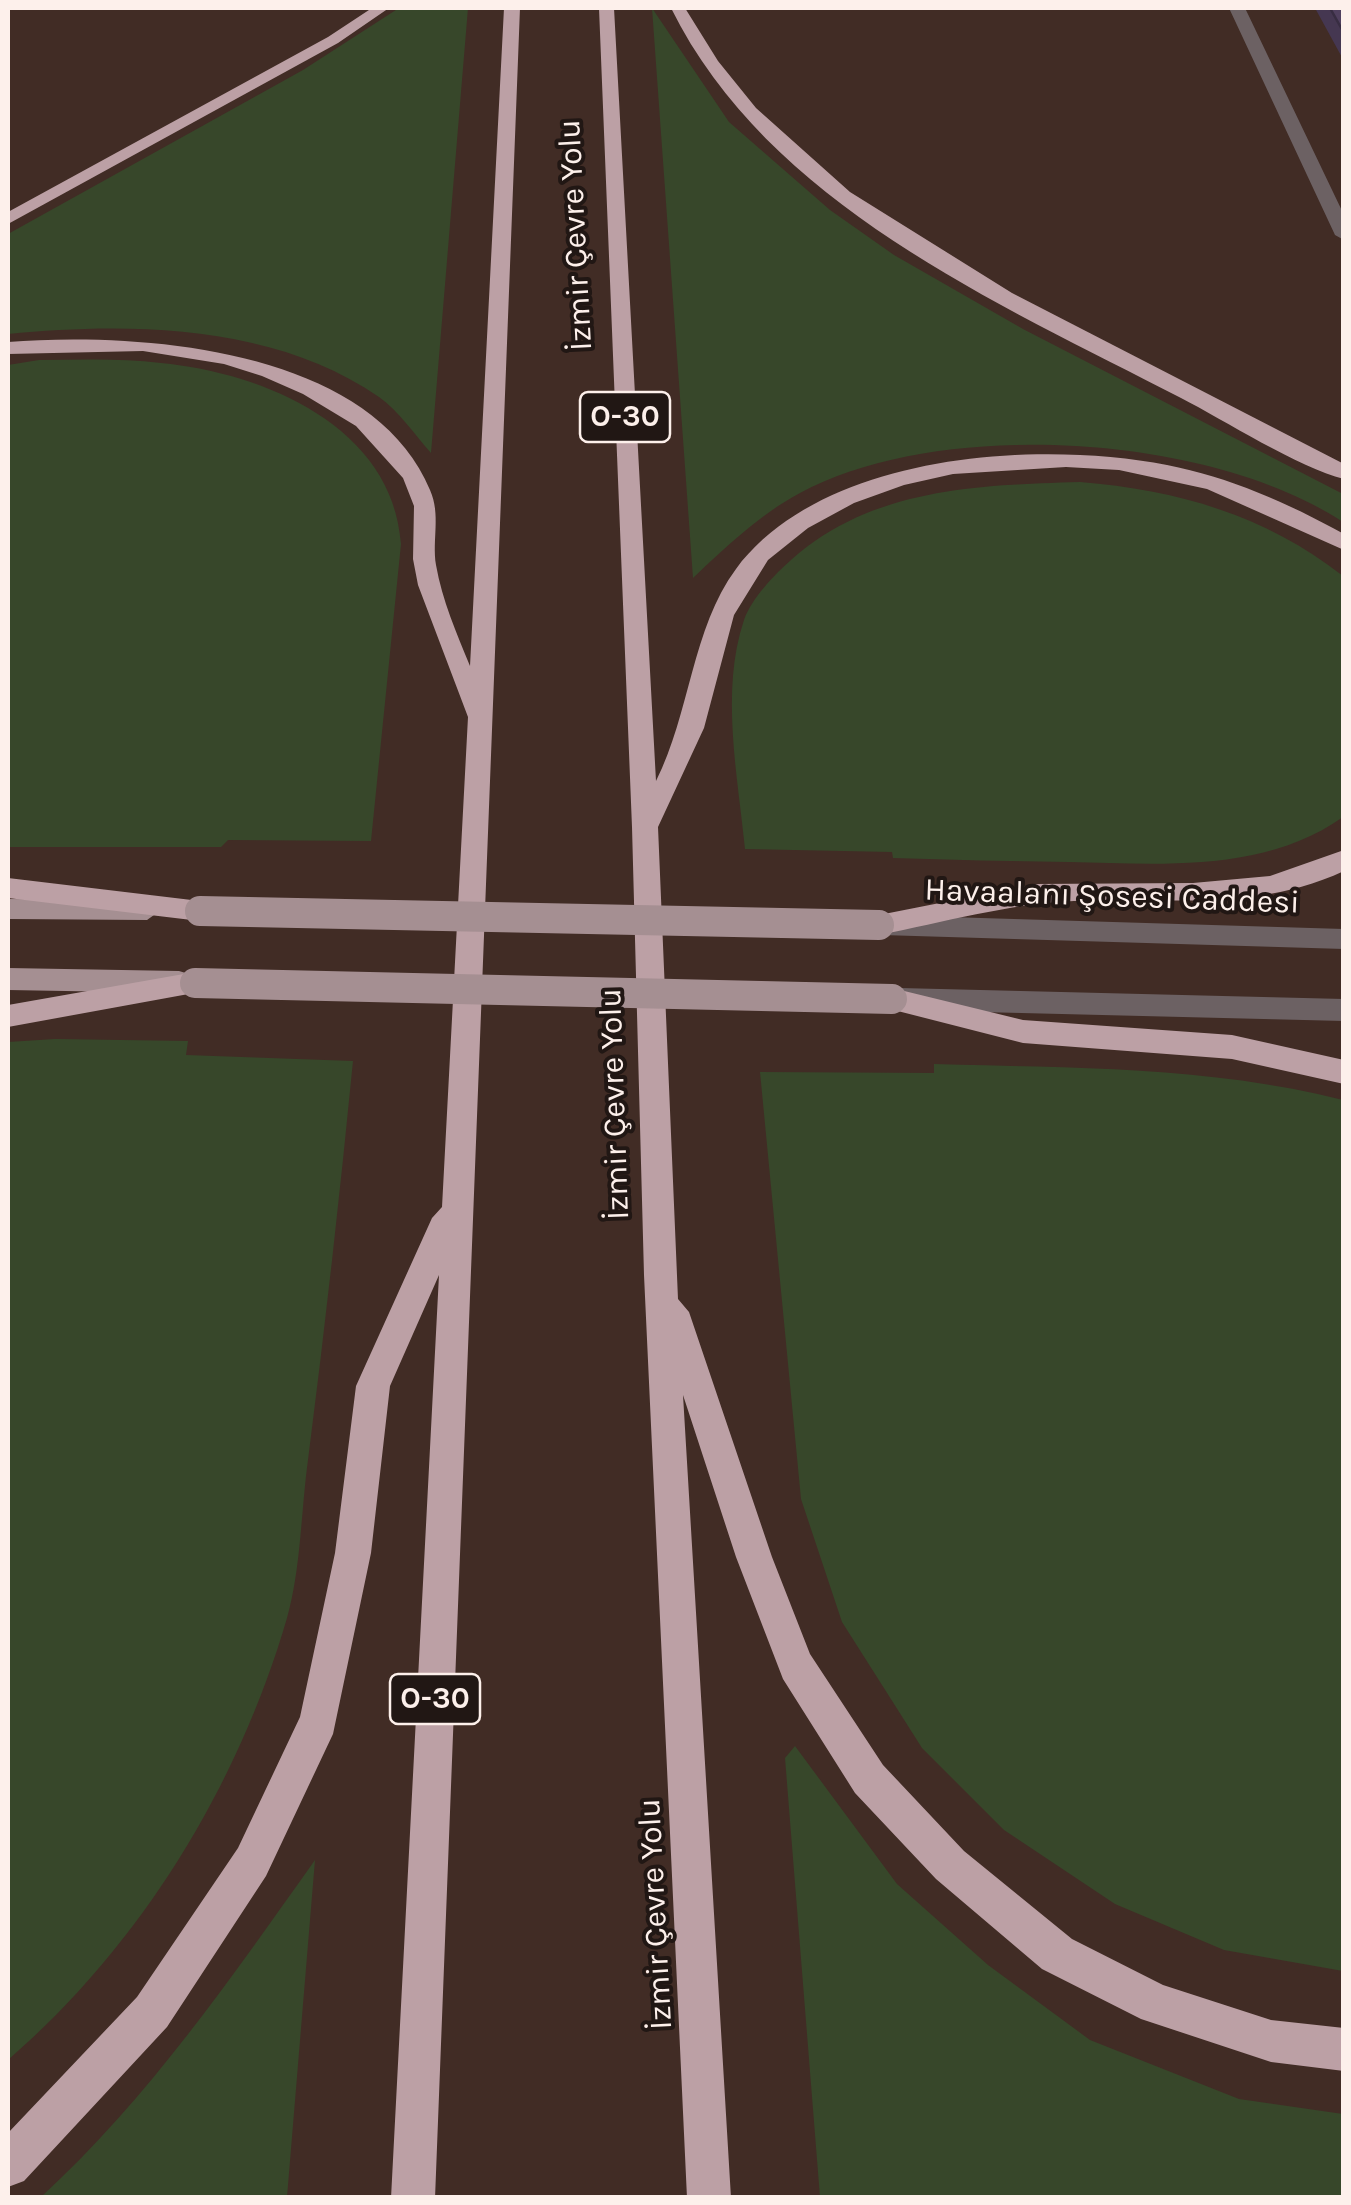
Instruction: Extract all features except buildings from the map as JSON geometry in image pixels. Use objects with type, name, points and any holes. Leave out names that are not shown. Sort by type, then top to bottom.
[{"type":"highway","points":[[8,219],[333,40],[381,8]]},
{"type":"highway","name":"İzmir Çevre Yolu","points":[[413,2198],[512,8]]},
{"type":"highway","name":"İzmir Çevre Yolu","points":[[606,8],[645,827],[660,1275],[709,2198]]},
{"type":"highway","points":[[678,8],[726,85],[760,122],[869,216],[964,274],[1344,473]]},
{"type":"highway","points":[[8,348],[76,342],[204,352],[272,370],[365,422],[401,456],[424,506],[425,565],[481,730]]},
{"type":"highway","points":[[645,827],[692,728],[721,612],[759,556],[811,516],[853,494],[908,476],[981,465],[1114,464],[1168,472],[1232,490],[1288,511],[1344,543]]},
{"type":"highway","points":[[879,925],[1038,893],[1233,893],[1322,872],[1344,859]]},
{"type":"highway","points":[[8,888],[200,911]]},
{"type":"highway","points":[[8,1016],[195,982]]},
{"type":"highway","points":[[892,999],[1037,1033],[1176,1042],[1310,1060],[1344,1072]]},
{"type":"highway","points":[[8,2164],[152,2012],[252,1862],[311,1738],[319,1720],[353,1553],[373,1386],[456,1202]]},
{"type":"highway","points":[[660,1275],[754,1557],[796,1666],[869,1779],[950,1865],[1056,1954],[1156,2004],[1270,2042],[1344,2050]]},
{"type":"main road","points":[[8,909],[879,925]]},
{"type":"main road","points":[[8,979],[892,999]]},
{"type":"street","points":[[1237,8],[1344,235]]},
{"type":"street","name":"Havaalanı Şosesi Caddesi","points":[[879,925],[1344,939]]},
{"type":"street","points":[[892,999],[1344,1010]]},
{"type":"green space","points":[[399,8],[468,8],[431,453],[379,397],[338,373],[294,355],[247,342],[151,329],[8,334],[8,234],[303,70]]},
{"type":"green space","points":[[652,8],[729,122],[830,210],[894,255],[1023,329],[1343,494],[1343,522],[1287,492],[1222,470],[1150,454],[1075,446],[999,446],[926,453],[859,469],[800,493],[757,521],[693,578]]},
{"type":"green space","points":[[39,360],[146,361],[241,379],[317,413],[349,438],[375,468],[393,503],[401,544],[371,841],[228,840],[221,847],[8,847],[8,365]]},
{"type":"green space","points":[[1080,482],[1151,491],[1219,509],[1283,537],[1343,576],[1343,817],[1280,848],[1211,861],[1175,863],[893,858],[892,852],[745,849],[733,734],[733,675],[744,620],[771,580],[822,536],[891,504],[965,489]]},
{"type":"green space","points":[[188,1041],[186,1055],[353,1061],[295,1580],[266,1681],[212,1801],[142,1914],[101,1966],[8,2060],[8,1042]]},
{"type":"green space","points":[[934,1064],[1191,1075],[1343,1100],[1343,1971],[1224,1950],[1115,1904],[1004,1830],[922,1748],[842,1622],[801,1499],[760,1072],[934,1073]]},
{"type":"green space","points":[[795,1746],[897,1884],[988,1965],[1090,2040],[1239,2099],[1343,2114],[1343,2197],[820,2197],[785,1758]]},
{"type":"green space","points":[[315,1860],[287,2197],[41,2197],[153,2078],[220,1993]]}]
